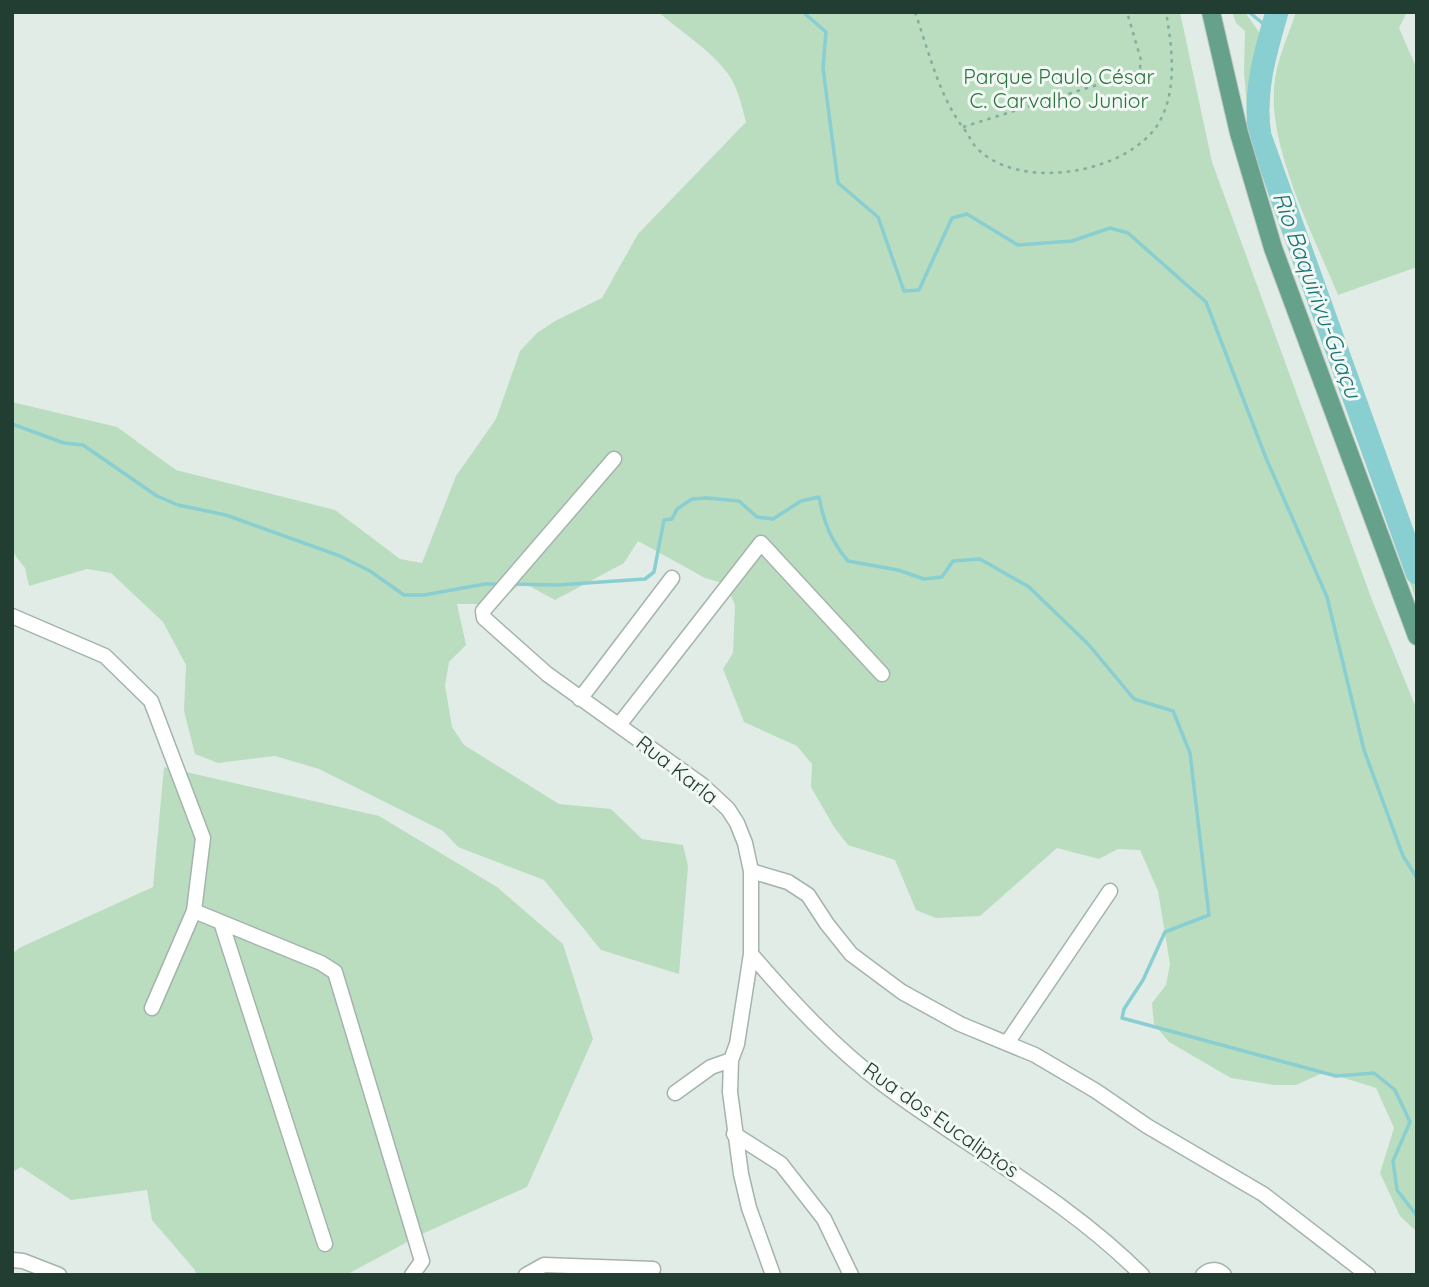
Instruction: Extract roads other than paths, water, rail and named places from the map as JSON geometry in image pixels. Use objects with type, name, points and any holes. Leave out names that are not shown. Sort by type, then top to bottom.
[{"type":"main road","points":[[1211,12],[1239,133],[1273,248],[1417,636]]},
{"type":"street","name":"Rua Karla","points":[[614,459],[483,611],[484,618],[519,651],[580,699],[702,785],[728,809],[737,822],[751,871],[751,954],[737,1044],[731,1060],[730,1092],[741,1174],[749,1208],[773,1275]]},
{"type":"street","points":[[619,725],[761,543],[882,674]]},
{"type":"street","points":[[580,699],[672,578]]},
{"type":"street","points":[[13,616],[105,656],[151,701],[203,838],[194,911],[152,1008]]},
{"type":"street","points":[[751,871],[788,881],[808,895],[851,954],[901,992],[960,1024],[1056,1067],[1147,1126],[1263,1194],[1368,1275]]},
{"type":"street","points":[[1007,1043],[1110,891]]},
{"type":"street","points":[[194,911],[320,963],[335,972],[422,1261],[412,1275]]},
{"type":"street","points":[[221,922],[325,1244]]},
{"type":"street","name":"Rua dos Eucaliptos","points":[[751,954],[813,1024],[884,1084],[1035,1186],[1093,1231],[1142,1275]]},
{"type":"street","points":[[675,1093],[711,1067],[731,1060]]},
{"type":"street","points":[[734,1134],[781,1164],[824,1219],[852,1275]]},
{"type":"street","points":[[20,1265],[59,1275]]},
{"type":"street","points":[[526,1275],[544,1265],[653,1269]]},
{"type":"street","points":[[1203,1275],[1208,1270],[1224,1275]]},
{"type":"waterway","points":[[803,12],[826,32],[823,68],[838,183],[878,217],[904,291],[919,290],[952,218],[967,214],[1018,245],[1072,241],[1110,228],[1128,233],[1206,302],[1266,458],[1327,597],[1364,750],[1403,856],[1417,878]]},
{"type":"waterway","points":[[1249,12],[1272,31]]},
{"type":"waterway","name":"Rio Baquirivu-Guaçu","points":[[1277,12],[1259,89],[1260,136],[1417,573]]},
{"type":"waterway","points":[[12,424],[64,443],[83,445],[157,496],[178,505],[226,515],[340,556],[370,571],[404,595],[424,595],[485,584],[501,584]]},
{"type":"waterway","points":[[512,584],[557,585],[645,579],[654,572],[664,520],[672,519],[677,509],[692,499],[739,501],[757,517],[773,519],[801,501],[819,497],[829,531],[848,561],[898,570],[924,579],[942,577],[953,561],[980,559],[1029,587],[1089,645],[1134,699],[1173,711],[1190,753],[1209,915],[1165,932],[1143,980],[1124,1009],[1122,1018],[1336,1076],[1374,1073],[1395,1090],[1410,1122],[1393,1161],[1397,1190],[1417,1216]]},
{"type":"park label","name":"Parque Paulo César C. Carvalho Junior","points":[[1059,89]]}]
